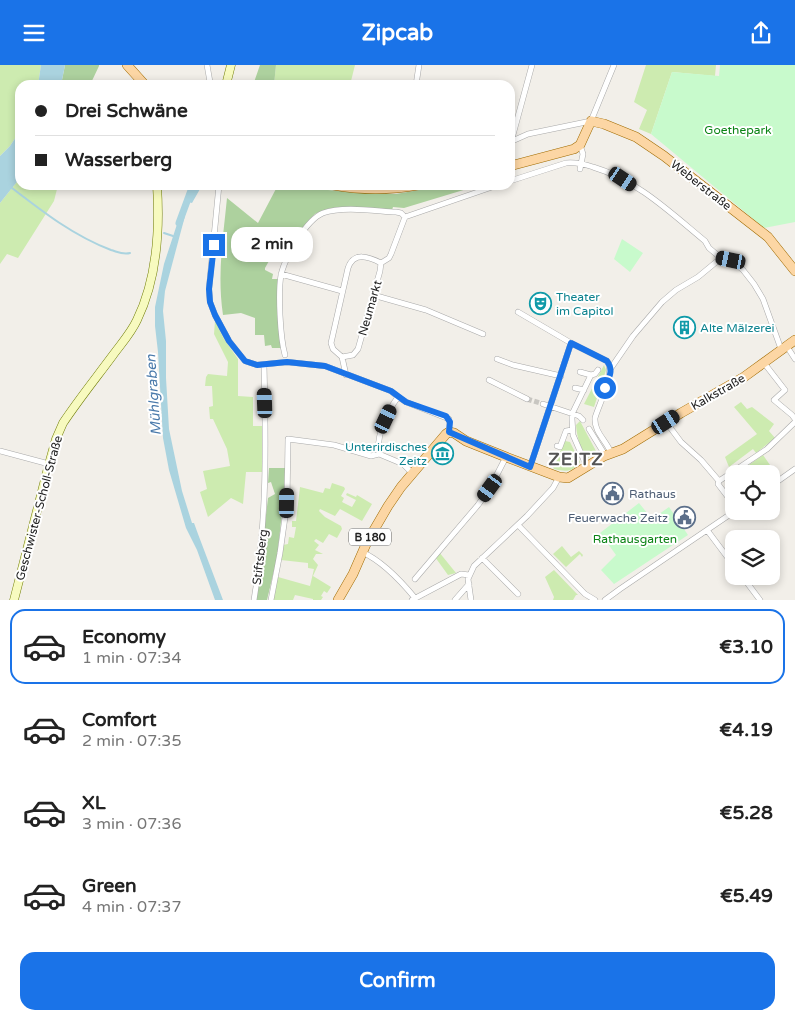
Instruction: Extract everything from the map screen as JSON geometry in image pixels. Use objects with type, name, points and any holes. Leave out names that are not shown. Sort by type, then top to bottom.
[{"type":"main road","points":[[127,65],[140,80]]},
{"type":"main road","points":[[515,165],[565,153],[580,145],[591,121]]},
{"type":"main road","name":"Weberstraße","points":[[591,121],[604,124],[636,137],[664,156],[768,237],[795,271]]},
{"type":"main road","name":"Kalkstraße","points":[[560,478],[574,475],[608,454],[623,449],[744,377],[795,340]]},
{"type":"main road","points":[[449,432],[466,441],[560,478]]},
{"type":"main road","name":"B 180","points":[[338,600],[388,506],[410,475],[444,435],[449,432]]},
{"type":"street","points":[[207,65],[210,80]]},
{"type":"street","points":[[228,80],[232,65]]},
{"type":"street","points":[[416,80],[418,65]]},
{"type":"street","points":[[515,124],[532,65]]},
{"type":"street","points":[[515,140],[528,134],[591,121],[614,65]]},
{"type":"street","points":[[580,145],[582,154],[580,166]]},
{"type":"street","points":[[515,179],[566,163],[612,173],[623,179],[660,203],[705,241],[709,248],[721,258],[731,260],[743,270],[763,299],[783,347],[795,359]]},
{"type":"street","name":"Geschwister-Scholl-Straße","points":[[14,600],[49,464],[63,423],[137,321],[144,304],[156,248],[157,190]]},
{"type":"street","points":[[219,190],[209,289],[210,302],[229,341],[241,358],[251,364],[264,365],[287,362],[325,366],[391,391],[406,402],[446,416],[452,420],[449,432]]},
{"type":"street","points":[[381,263],[389,258],[406,217],[484,190]]},
{"type":"street","points":[[285,355],[281,301],[282,274],[299,238],[316,217],[325,213],[341,211],[396,212],[406,217]]},
{"type":"street","name":"Neumarkt","points":[[365,256],[381,263],[357,351],[348,357],[342,357],[332,349],[331,343],[348,267],[352,260],[365,256]]},
{"type":"street","points":[[608,454],[608,445],[596,429],[594,418],[611,373],[611,368],[633,335],[662,302],[721,258]]},
{"type":"street","points":[[282,274],[342,291]]},
{"type":"street","points":[[373,295],[426,310],[483,334]]},
{"type":"street","points":[[518,311],[571,343],[607,361],[611,368]]},
{"type":"street","points":[[530,467],[571,343]]},
{"type":"street","name":"Neumarkt","points":[[342,357],[346,375]]},
{"type":"street","points":[[497,359],[513,365],[560,376]]},
{"type":"street","points":[[719,481],[767,449],[795,419],[774,400],[785,390],[764,363]]},
{"type":"street","name":"Stiftsberg","points":[[254,600],[265,505],[264,365]]},
{"type":"street","points":[[557,446],[560,447],[572,414],[591,375],[595,374],[598,370]]},
{"type":"street","points":[[580,372],[591,375]]},
{"type":"street","points":[[489,380],[527,399]]},
{"type":"street","points":[[575,388],[584,390]]},
{"type":"street","points":[[378,454],[379,437],[398,397]]},
{"type":"street","points":[[543,404],[579,416],[608,454]]},
{"type":"street","points":[[666,422],[719,481],[718,485],[725,494]]},
{"type":"street","points":[[586,425],[596,429]]},
{"type":"street","points":[[567,430],[587,467]]},
{"type":"street","points":[[271,600],[287,503],[288,439],[334,445],[371,456],[378,454],[398,461],[410,475]]},
{"type":"street","points":[[0,451],[49,464]]},
{"type":"street","points":[[415,579],[486,494],[506,457]]},
{"type":"street","points":[[780,480],[795,469]]},
{"type":"street","points":[[471,600],[469,575],[474,566],[518,525],[560,478]]},
{"type":"street","points":[[605,600],[725,518]]},
{"type":"street","points":[[518,525],[585,594],[595,600]]},
{"type":"street","points":[[707,530],[725,554]]},
{"type":"street","points":[[362,552],[384,567],[407,588],[413,599],[461,574],[469,575]]},
{"type":"street","points":[[482,558],[518,594]]},
{"type":"street","points":[[455,600],[469,584]]},
{"type":"street","points":[[749,585],[760,600]]},
{"type":"green space","points":[[0,65],[41,65],[39,80],[15,80],[15,138],[0,156]]},
{"type":"green space","points":[[65,65],[99,65],[92,80],[62,80]]},
{"type":"green space","points":[[260,65],[276,65],[274,80],[255,80]]},
{"type":"green space","points":[[276,65],[355,65],[351,80],[274,80]]},
{"type":"green space","points":[[646,65],[716,65],[715,76],[672,72],[651,134],[639,129],[647,110],[634,102]]},
{"type":"green space","name":"Goethepark","points":[[720,65],[795,65],[795,222],[764,228],[651,134],[672,72],[719,76]]},
{"type":"green space","points":[[15,184],[15,190],[57,190],[54,201],[18,258],[7,254],[0,264],[0,203]]},
{"type":"green space","points":[[275,190],[328,190],[396,194],[419,190],[463,190],[404,208],[393,207],[392,210],[339,209],[328,210],[314,215],[302,229],[286,258],[274,252],[265,268],[265,270],[273,274],[272,279],[279,279],[282,348],[272,348],[271,345],[265,346],[264,335],[255,335],[255,318],[241,313],[223,315],[221,271],[227,198],[258,223]]},
{"type":"green space","points":[[622,239],[643,253],[630,272],[614,259]]},
{"type":"green space","points":[[215,321],[224,339],[238,359],[238,396],[253,397],[253,426],[262,426],[262,472],[246,472],[243,504],[231,498],[208,517],[200,492],[207,489],[203,471],[230,466],[227,449],[213,419],[210,419],[209,407],[213,406],[212,386],[205,386],[208,374],[227,376],[228,362],[214,334]]},
{"type":"green space","points":[[604,365],[606,370],[594,407],[584,404]]},
{"type":"green space","points":[[741,402],[747,409],[752,407],[774,424],[769,431],[775,438],[756,453],[753,449],[732,465],[728,465],[725,457],[757,434],[734,407]]},
{"type":"green space","points":[[580,421],[596,451],[588,458],[581,447],[577,434],[576,425]]},
{"type":"green space","points":[[565,441],[570,442],[580,462],[575,468],[562,471],[553,467]]},
{"type":"green space","points":[[763,455],[770,465],[749,465]]},
{"type":"green space","points":[[269,468],[285,468],[283,508],[278,510],[282,513],[277,558],[267,600],[256,600],[268,498],[275,494],[271,482],[268,483]]},
{"type":"green space","points":[[332,483],[344,487],[345,489],[341,496],[344,498],[342,502],[352,507],[356,500],[346,495],[347,493],[356,497],[357,495],[372,504],[362,521],[340,509],[335,516],[320,509],[319,511],[325,517],[341,526],[342,529],[337,538],[329,534],[323,543],[316,539],[314,541],[319,545],[315,550],[323,554],[316,554],[313,559],[318,565],[313,576],[331,587],[327,593],[324,591],[321,600],[313,600],[295,595],[293,600],[272,600],[278,577],[310,586],[314,569],[308,568],[308,563],[281,560],[283,545],[288,544],[289,537],[294,538],[296,527],[292,527],[292,521],[296,521],[300,487],[323,493],[325,488],[330,489]]},
{"type":"green space","name":"Rathausgarten","points":[[639,503],[652,519],[669,507],[688,535],[614,584],[601,570],[616,555],[600,533]]},
{"type":"green space","points":[[562,546],[571,557],[579,551],[583,555],[582,557],[580,554],[566,567],[553,554]]},
{"type":"green space","points":[[439,552],[456,573],[448,575],[435,557]]},
{"type":"green space","points":[[554,570],[578,595],[573,600],[553,600],[554,597],[545,577]]},
{"type":"water","points":[[41,65],[65,65],[62,80],[39,80]]},
{"type":"water","points":[[15,138],[15,184],[0,203],[0,156]]},
{"type":"water","points":[[189,190],[199,190],[192,203],[184,201]]},
{"type":"water","points":[[180,215],[185,216],[165,291],[163,311],[169,429],[182,491],[192,523],[194,523],[223,600],[215,600],[197,550],[186,528],[169,470],[163,438],[155,307],[164,264]]},
{"type":"waterway","points":[[12,188],[84,238],[111,250],[130,253]]},
{"type":"waterway","name":"Mühlgraben","points":[[179,223],[191,190]]},
{"type":"waterway","points":[[164,233],[173,236]]},
{"type":"tunnel","points":[[527,399],[543,404]]},
{"type":"place","name":"Theater im Capitol","points":[[540,304]]},
{"type":"place","name":"Alte Mälzerei","points":[[684,328]]},
{"type":"place","name":"Unterirdisches Zeitz","points":[[443,454]]},
{"type":"place","name":"Rathaus","points":[[613,494]]},
{"type":"place","name":"Feuerwache Zeitz","points":[[684,518]]},
{"type":"district","name":"ZEITZ","points":[[576,459]]},
{"type":"route","points":[[214,245],[209,289],[210,302],[229,341],[245,361],[257,365],[287,362],[325,366],[391,391],[406,402],[446,416],[450,422],[449,432],[466,441],[530,467],[571,343],[610,364],[611,373],[605,388]]}]
